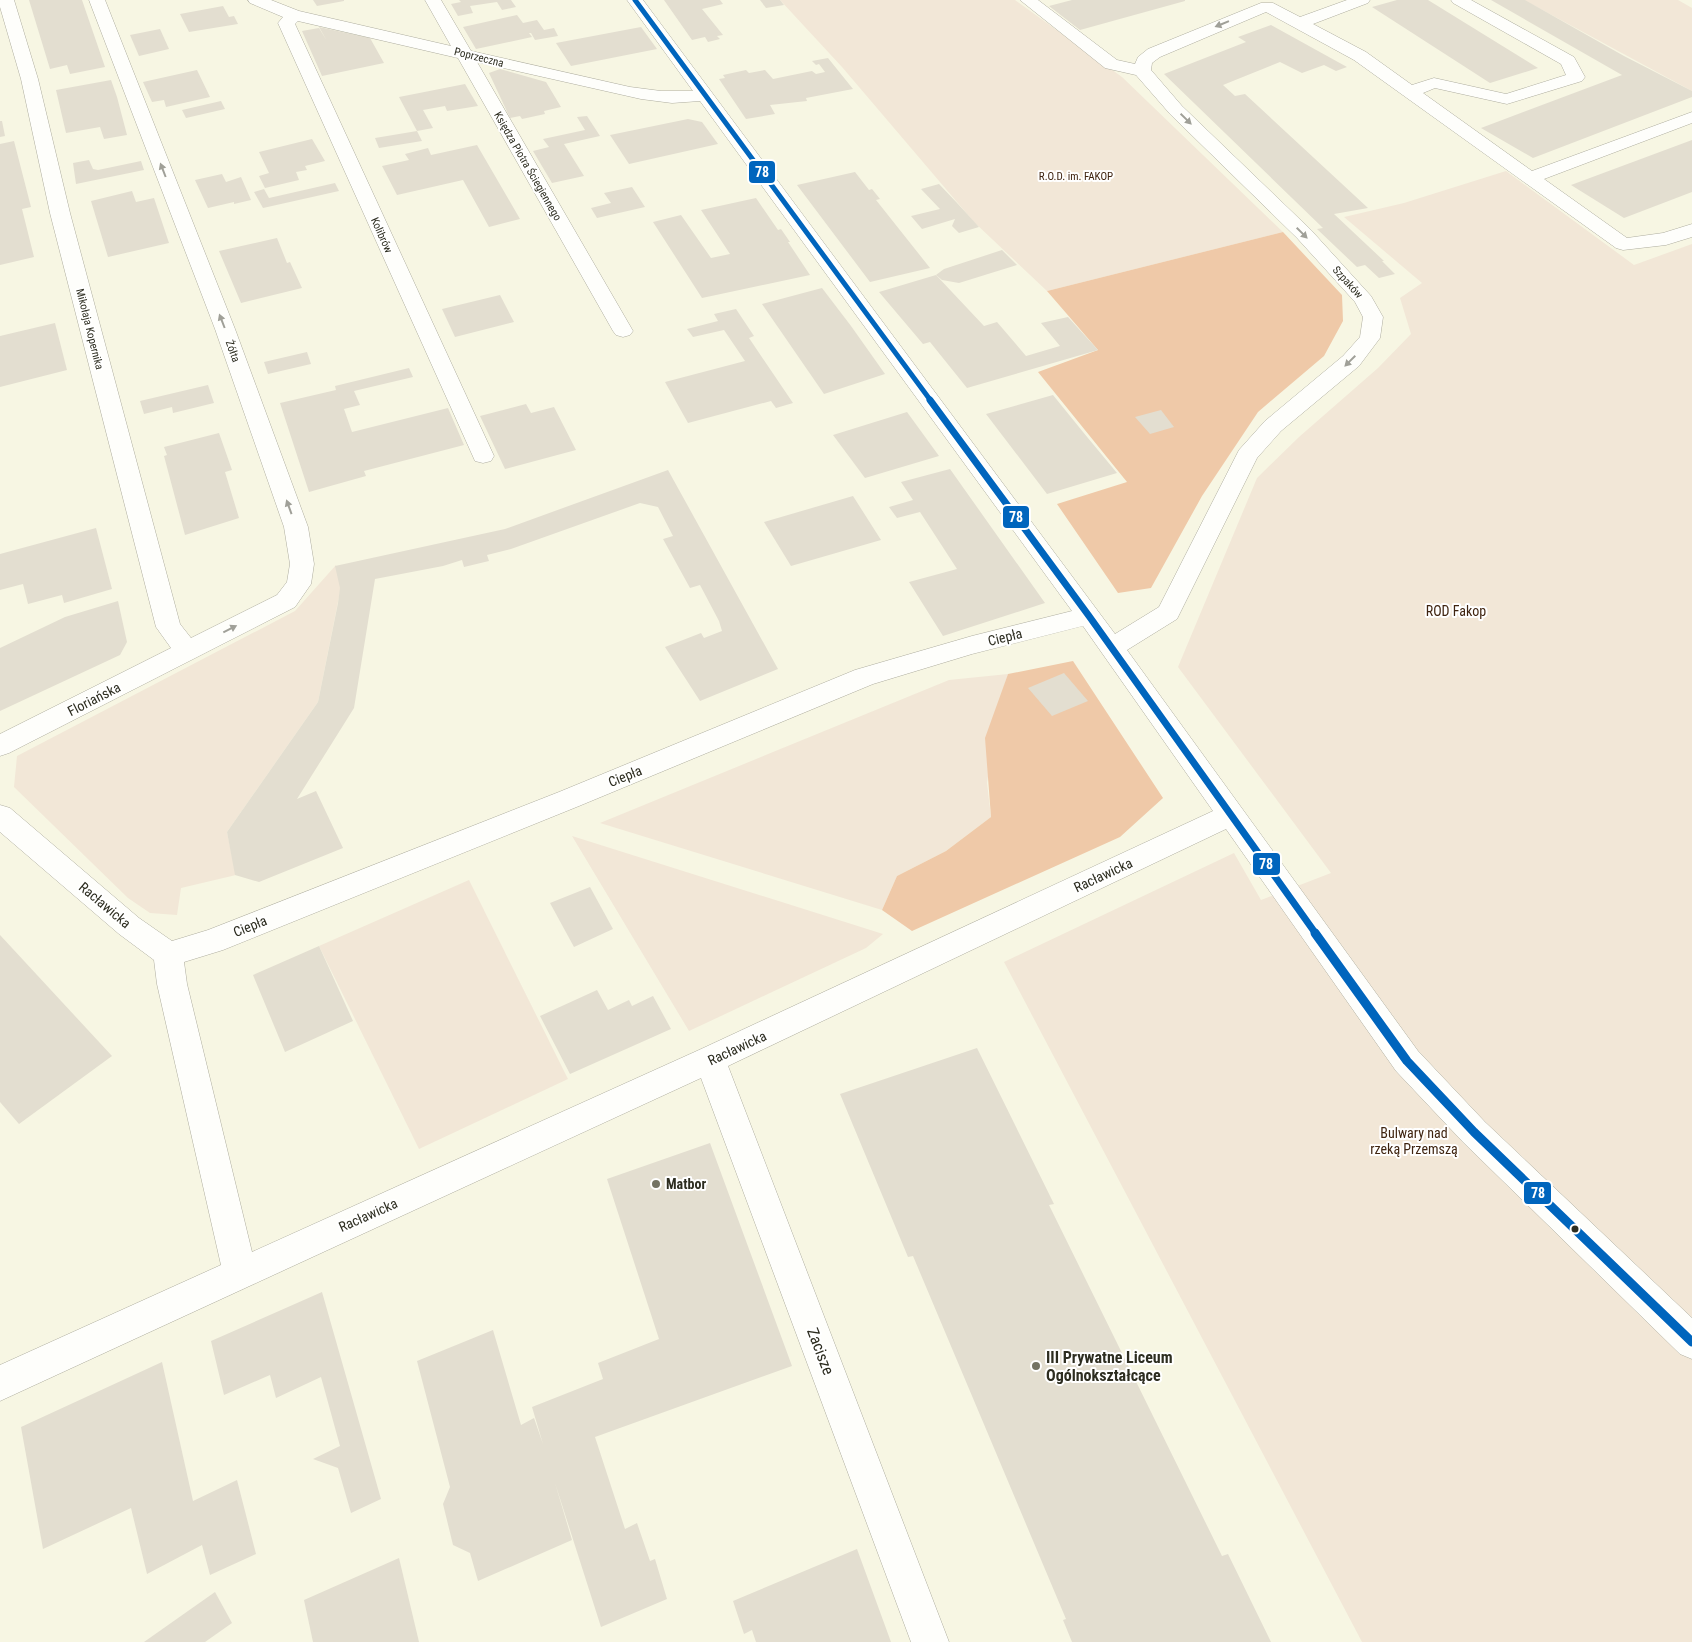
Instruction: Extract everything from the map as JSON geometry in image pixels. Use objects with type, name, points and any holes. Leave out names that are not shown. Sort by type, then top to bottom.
[{"type":"street","name":"Mikołaja Kopernika","points":[[6,0],[31,86],[50,172],[96,354],[168,627],[187,652]]},
{"type":"street","name":"Żółta","points":[[96,0],[225,329],[296,527],[302,564],[298,584],[286,601],[187,652]]},
{"type":"street","name":"Poprzeczna","points":[[256,0],[294,15],[655,97],[682,98],[704,95]]},
{"type":"street","name":"Księdza Piotra Ściegiennego","points":[[433,0],[623,331]]},
{"type":"street","points":[[635,0],[1089,616],[1230,816],[1407,1061],[1474,1132],[1692,1342]]},
{"type":"street","points":[[1028,0],[1111,64],[1142,71],[1144,61],[1154,53],[1268,3],[1299,23],[1360,56],[1411,90],[1623,244],[1666,239],[1692,230]]},
{"type":"street","points":[[1299,23],[1362,0]]},
{"type":"street","points":[[1411,90],[1434,83],[1508,100],[1576,77],[1568,61],[1459,0]]},
{"type":"street","name":"Kolibrów","points":[[294,15],[286,23],[483,456]]},
{"type":"street","name":"Szpaków","points":[[1112,648],[1168,613],[1247,455],[1273,426],[1350,361],[1370,338],[1373,317],[1364,300],[1304,234],[1176,110],[1142,71]]},
{"type":"street","points":[[1530,178],[1692,117]]},
{"type":"street","name":"Ciepła","points":[[168,954],[213,941],[864,678],[972,645],[1089,616]]},
{"type":"street","name":"Floriańska","points":[[0,746],[187,652]]},
{"type":"street","name":"Racławicka","points":[[0,816],[129,926],[168,954]]},
{"type":"street","name":"Racławicka","points":[[0,1382],[710,1060],[1230,816]]},
{"type":"street","points":[[168,954],[172,984],[240,1273]]},
{"type":"street","name":"Zacisze","points":[[710,1060],[930,1642]]},
{"type":"green space","name":"R.O.D. im. FAKOP","points":[[780,0],[1015,0],[1122,77],[1283,232],[1047,291],[974,222],[842,67]]},
{"type":"green space","points":[[1524,0],[1678,0],[1692,8],[1692,91]]},
{"type":"green space","name":"Bulwary nad rzeką Przemszą","points":[[1506,171],[1634,265],[1692,244],[1692,1642],[1362,1642],[1004,962],[1234,853],[1261,900],[1331,873],[1178,667],[1257,478],[1299,437],[1378,368],[1411,334],[1400,298],[1422,283],[1344,217],[1404,203]]},
{"type":"green space","points":[[336,565],[341,587],[318,702],[227,832],[236,875],[181,888],[177,915],[150,913],[128,898],[14,787],[17,756],[295,611]]},
{"type":"green space","points":[[1008,674],[1000,699],[987,783],[991,817],[946,851],[897,876],[882,910],[600,823],[949,680]]},
{"type":"green space","points":[[572,836],[883,934],[866,948],[689,1031]]},
{"type":"green space","points":[[469,880],[568,1079],[419,1149],[319,946]]},
{"type":"shaded area","points":[[1283,232],[1342,295],[1343,321],[1324,356],[1258,412],[1202,496],[1151,588],[1118,593],[1057,504],[1127,482],[1038,372],[1098,350],[1047,291]]},
{"type":"shaded area","points":[[1073,661],[1163,798],[1120,837],[912,931],[882,910],[897,876],[946,851],[991,817],[985,738],[1008,674]]},
{"type":"building","points":[[29,0],[82,0],[105,67],[70,74],[67,65],[50,69]]},
{"type":"building","points":[[313,0],[344,0],[344,1],[317,6]]},
{"type":"building","points":[[459,0],[511,0],[516,7],[502,10],[497,2],[470,6],[473,13],[458,16],[451,4],[461,2]]},
{"type":"building","points":[[664,0],[720,0],[723,4],[702,9],[723,35],[717,36],[720,39],[708,42],[705,37],[692,40]]},
{"type":"building","points":[[760,0],[780,0],[784,5],[766,8]]},
{"type":"building","points":[[1072,0],[1185,1],[1080,30],[1049,6]]},
{"type":"building","points":[[1397,0],[1428,0],[1538,68],[1490,83],[1372,7]]},
{"type":"building","points":[[1491,0],[1525,0],[1624,56],[1692,91],[1692,97],[1533,158],[1481,128],[1622,75]]},
{"type":"building","points":[[223,6],[229,17],[234,16],[238,24],[189,32],[180,14]]},
{"type":"building","points":[[517,15],[523,23],[537,20],[544,30],[554,28],[558,36],[535,40],[531,33],[529,33],[532,37],[476,49],[463,27]]},
{"type":"building","points":[[1271,25],[1347,67],[1336,71],[1324,65],[1302,73],[1280,62],[1223,85],[1235,96],[1245,94],[1368,208],[1334,214],[1384,261],[1382,261],[1395,274],[1379,278],[1365,265],[1357,267],[1317,229],[1323,228],[1164,74],[1246,42],[1238,37]]},
{"type":"building","points":[[319,27],[370,38],[384,63],[322,76],[302,31],[319,28],[327,41]]},
{"type":"building","points":[[641,27],[657,49],[571,66],[556,43]]},
{"type":"building","points":[[160,29],[169,49],[139,56],[130,35]]},
{"type":"building","points":[[828,58],[853,89],[806,98],[807,101],[770,105],[775,114],[746,119],[719,79],[725,78],[723,75],[746,70],[749,73],[765,70],[773,79],[812,71],[816,74],[825,72],[819,64],[816,65],[812,61]]},
{"type":"building","points":[[500,69],[546,82],[561,107],[544,111],[545,114],[522,119],[520,116],[510,118],[489,73]]},
{"type":"building","points":[[197,70],[210,97],[166,107],[164,100],[152,102],[143,82]]},
{"type":"building","points":[[111,80],[127,135],[104,139],[100,127],[66,133],[56,90]]},
{"type":"building","points":[[465,84],[478,106],[447,111],[445,106],[423,110],[433,128],[417,131],[399,97]]},
{"type":"building","points":[[221,101],[225,109],[186,118],[182,110]]},
{"type":"building","points":[[587,116],[600,136],[564,144],[584,176],[552,183],[533,151],[549,147],[543,139],[585,130],[577,117]]},
{"type":"building","points":[[688,119],[702,122],[718,144],[629,164],[610,135]]},
{"type":"building","points":[[0,121],[2,121],[5,136],[0,137]]},
{"type":"building","points":[[417,131],[422,141],[379,148],[375,138]]},
{"type":"building","points":[[312,139],[325,161],[305,166],[307,170],[296,172],[299,180],[265,188],[259,176],[269,173],[259,152]]},
{"type":"building","points":[[1692,140],[1692,192],[1624,218],[1571,185]]},
{"type":"building","points":[[14,141],[31,207],[22,209],[34,257],[0,265],[0,144]]},
{"type":"building","points":[[477,145],[520,219],[489,227],[463,180],[397,195],[382,166],[409,160],[405,154],[428,148],[431,155]]},
{"type":"building","points":[[89,160],[93,169],[98,170],[141,161],[144,170],[76,184],[73,163]]},
{"type":"building","points":[[855,172],[869,190],[872,189],[880,199],[876,200],[930,268],[870,282],[797,185]]},
{"type":"building","points":[[222,174],[226,182],[241,177],[251,200],[208,208],[195,180]]},
{"type":"building","points":[[335,183],[339,191],[263,208],[254,192],[264,189],[269,198]]},
{"type":"building","points":[[939,184],[979,227],[959,233],[952,226],[955,219],[922,229],[911,216],[940,209],[921,189]]},
{"type":"building","points":[[632,187],[645,207],[597,218],[591,208],[611,203],[604,193]]},
{"type":"building","points":[[132,191],[136,202],[154,198],[169,243],[108,257],[91,201]]},
{"type":"building","points":[[756,198],[778,230],[781,229],[810,275],[702,298],[653,222],[681,215],[711,258],[730,254],[701,210]]},
{"type":"building","points":[[277,238],[287,263],[290,262],[302,288],[241,303],[219,251]]},
{"type":"building","points":[[1002,250],[1017,265],[959,283],[942,280],[936,275],[944,269]]},
{"type":"building","points":[[936,275],[984,326],[997,322],[1026,356],[1060,346],[1041,323],[1068,317],[1098,350],[967,388],[930,342],[923,344],[879,292]]},
{"type":"building","points":[[822,288],[885,374],[824,394],[762,304]]},
{"type":"building","points":[[500,295],[514,322],[455,337],[442,309]]},
{"type":"building","points":[[736,309],[754,336],[749,338],[793,403],[776,408],[771,401],[688,423],[665,382],[745,361],[724,330],[693,337],[687,329],[718,321],[714,314]]},
{"type":"building","points":[[55,323],[67,370],[0,387],[0,336]]},
{"type":"building","points":[[307,352],[311,364],[268,374],[264,362]]},
{"type":"building","points":[[409,368],[413,377],[354,391],[360,405],[344,409],[352,432],[448,408],[464,445],[364,471],[366,476],[309,492],[280,403],[336,390],[335,386]]},
{"type":"building","points":[[208,385],[214,403],[173,413],[172,407],[144,414],[140,401]]},
{"type":"building","points":[[1053,395],[1117,473],[1047,494],[986,414]]},
{"type":"building","points":[[526,404],[531,413],[554,407],[576,450],[505,469],[480,416]]},
{"type":"building","points":[[1161,410],[1174,427],[1150,434],[1135,417]]},
{"type":"building","points":[[907,412],[939,456],[865,478],[833,435]]},
{"type":"building","points":[[219,433],[232,470],[225,472],[239,518],[185,535],[164,456],[167,455],[164,447]]},
{"type":"building","points":[[950,469],[1045,603],[943,636],[909,582],[957,569],[920,512],[897,518],[889,507],[913,500],[901,482]]},
{"type":"building","points":[[668,470],[778,669],[700,701],[665,647],[701,633],[704,638],[722,631],[719,621],[700,585],[690,588],[663,539],[673,536],[658,507],[640,503],[511,549],[487,555],[489,561],[464,567],[462,560],[443,566],[375,579],[354,708],[297,799],[316,791],[343,848],[259,882],[235,875],[227,832],[318,702],[340,588],[335,566],[505,529]]},
{"type":"building","points":[[853,496],[881,540],[791,566],[764,522]]},
{"type":"building","points":[[96,528],[112,589],[64,603],[62,595],[28,604],[23,584],[0,590],[0,554]]},
{"type":"building","points":[[118,601],[127,642],[120,655],[0,711],[0,648],[65,617]]},
{"type":"building","points":[[1064,673],[1088,701],[1052,716],[1028,688]]},
{"type":"building","points":[[590,887],[613,929],[574,947],[550,903]]},
{"type":"building","points":[[0,935],[112,1056],[19,1124],[0,1102]]},
{"type":"building","points":[[319,946],[353,1021],[285,1052],[253,975]]},
{"type":"building","points":[[597,990],[608,1010],[629,1000],[632,1006],[653,996],[671,1029],[570,1074],[540,1016]]},
{"type":"building","points":[[977,1048],[1054,1204],[1049,1205],[1222,1556],[1228,1554],[1271,1642],[1072,1642],[1063,1620],[1066,1619],[913,1256],[908,1257],[840,1094]]},
{"type":"building","points":[[710,1143],[792,1366],[595,1437],[625,1529],[637,1523],[650,1561],[655,1559],[667,1599],[601,1627],[555,1483],[572,1540],[478,1581],[470,1553],[453,1545],[443,1504],[450,1487],[417,1361],[493,1330],[521,1425],[534,1418],[543,1444],[532,1407],[603,1379],[598,1363],[659,1339],[607,1179]]},
{"type":"building","points":[[322,1292],[381,1499],[351,1513],[338,1468],[313,1459],[340,1446],[321,1377],[276,1398],[270,1375],[224,1395],[211,1341]]},
{"type":"building","points":[[162,1362],[193,1501],[237,1480],[256,1554],[210,1575],[202,1545],[147,1574],[131,1508],[43,1549],[21,1427]]},
{"type":"building","points":[[857,1549],[891,1642],[756,1642],[752,1630],[744,1634],[733,1601]]},
{"type":"building","points":[[399,1558],[419,1642],[313,1642],[304,1600]]},
{"type":"building","points":[[215,1592],[232,1623],[205,1642],[144,1642]]},
{"type":"transit line","name":"78","points":[[635,0],[1089,616],[1407,1061],[1474,1132],[1692,1342]]},
{"type":"place","name":"Matbor","points":[[656,1184]]},
{"type":"place","name":"III Prywatne Liceum Ogólnokształcące","points":[[1036,1366]]},
{"type":"park label","name":"ROD Fakop","points":[[1456,611]]}]
